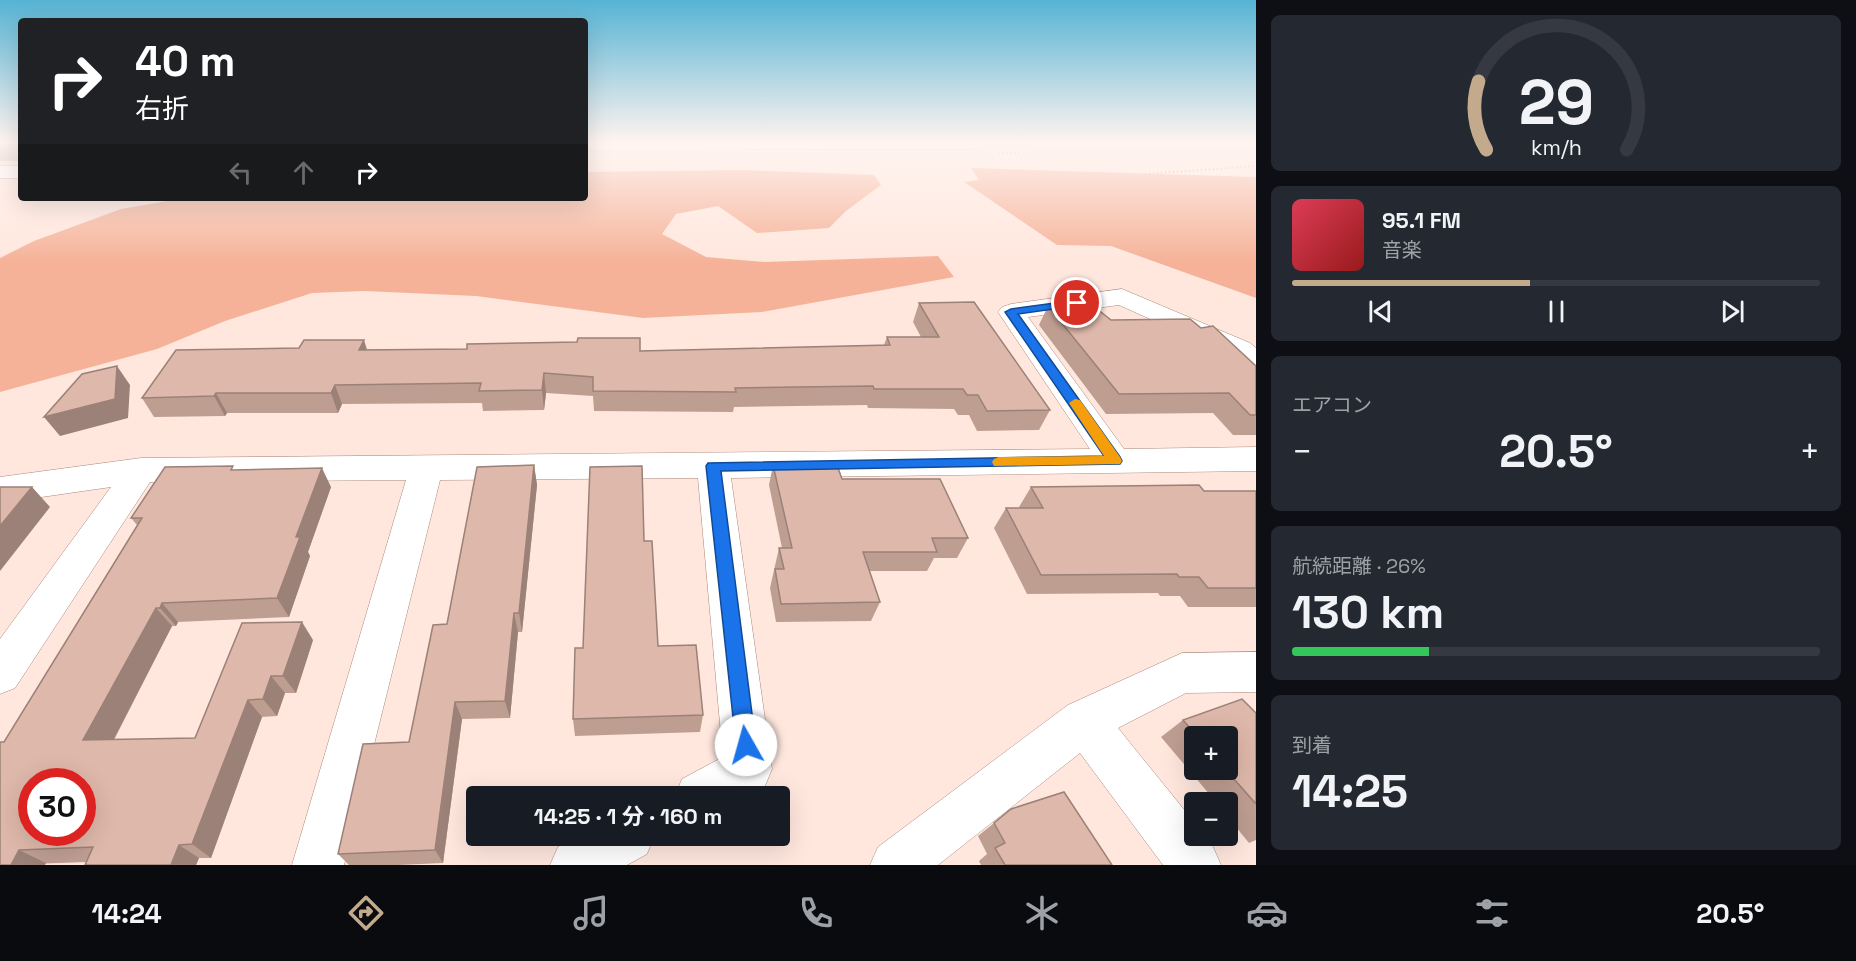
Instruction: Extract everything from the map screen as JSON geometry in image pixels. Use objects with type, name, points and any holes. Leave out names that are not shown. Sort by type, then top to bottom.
[{"type":"street","points":[[1115,461],[1011,312],[1122,297],[1240,349],[1256,363]]},
{"type":"street","points":[[0,490],[141,470],[1256,459]]},
{"type":"street","points":[[713,466],[748,769],[717,786]]},
{"type":"street","points":[[318,865],[426,468]]},
{"type":"street","points":[[0,674],[141,470]]},
{"type":"street","points":[[896,865],[1084,721],[1182,673],[1256,672]]},
{"type":"street","points":[[1084,721],[1195,865]]},
{"type":"street","points":[[576,865],[611,846]]},
{"type":"shaded area","points":[[588,182],[879,182],[881,185],[846,211],[829,228],[757,233],[718,206],[676,214],[662,234],[706,257],[765,262],[938,256],[954,277],[762,312],[643,318],[476,296],[364,291],[312,293],[225,321],[157,349],[0,392],[0,258],[34,241],[121,209],[168,201],[588,201]]},
{"type":"shaded area","points":[[965,182],[1256,182],[1256,298],[1111,246],[1057,245]]},
{"type":"building","points":[[974,302],[1050,410],[987,411],[978,395],[967,395],[963,389],[874,389],[873,386],[735,388],[736,392],[593,391],[593,377],[544,373],[542,390],[479,391],[481,383],[335,385],[331,393],[216,393],[214,396],[142,398],[176,350],[299,348],[304,340],[364,340],[359,350],[467,349],[467,344],[577,342],[578,338],[640,338],[640,351],[890,345],[887,337],[939,337],[919,303]]},
{"type":"building","points":[[1091,304],[1111,320],[1190,319],[1201,328],[1213,326],[1256,366],[1256,415],[1250,415],[1229,393],[1119,394],[1048,306]]},
{"type":"building","points":[[117,366],[115,399],[44,417],[82,374]]},
{"type":"building","points":[[534,465],[519,613],[514,613],[505,701],[455,702],[435,850],[338,854],[363,744],[409,742],[433,625],[447,624],[477,467]]},
{"type":"building","points":[[773,465],[837,465],[842,479],[940,479],[968,538],[932,538],[937,552],[863,552],[880,602],[781,604],[775,569],[784,569],[779,548],[792,548]]},
{"type":"building","points":[[233,466],[231,470],[322,468],[296,537],[300,537],[277,598],[162,603],[160,608],[156,608],[83,740],[195,738],[242,623],[302,622],[283,676],[271,676],[263,699],[248,700],[192,844],[179,845],[171,865],[85,865],[93,847],[19,850],[11,865],[0,865],[0,742],[4,742],[142,518],[131,518],[165,467]]},
{"type":"building","points":[[642,466],[644,541],[652,541],[658,646],[696,645],[703,715],[573,719],[575,648],[583,648],[590,467]]},
{"type":"building","points":[[1199,485],[1204,491],[1256,491],[1256,588],[1208,588],[1199,577],[1179,577],[1177,574],[1041,575],[1006,508],[1043,508],[1031,487]]},
{"type":"building","points":[[0,487],[32,487],[0,526]]},
{"type":"building","points":[[1242,699],[1256,713],[1256,804],[1235,780],[1238,780],[1238,726],[1188,726],[1183,720]]},
{"type":"building","points":[[1064,792],[1112,865],[1005,865],[995,848],[1005,843],[994,823],[1011,809]]},
{"type":"slow traffic","points":[[999,462],[1115,461],[1075,403]]},
{"type":"route","points":[[746,745],[713,466],[1115,461],[1011,312],[1077,303]]}]
